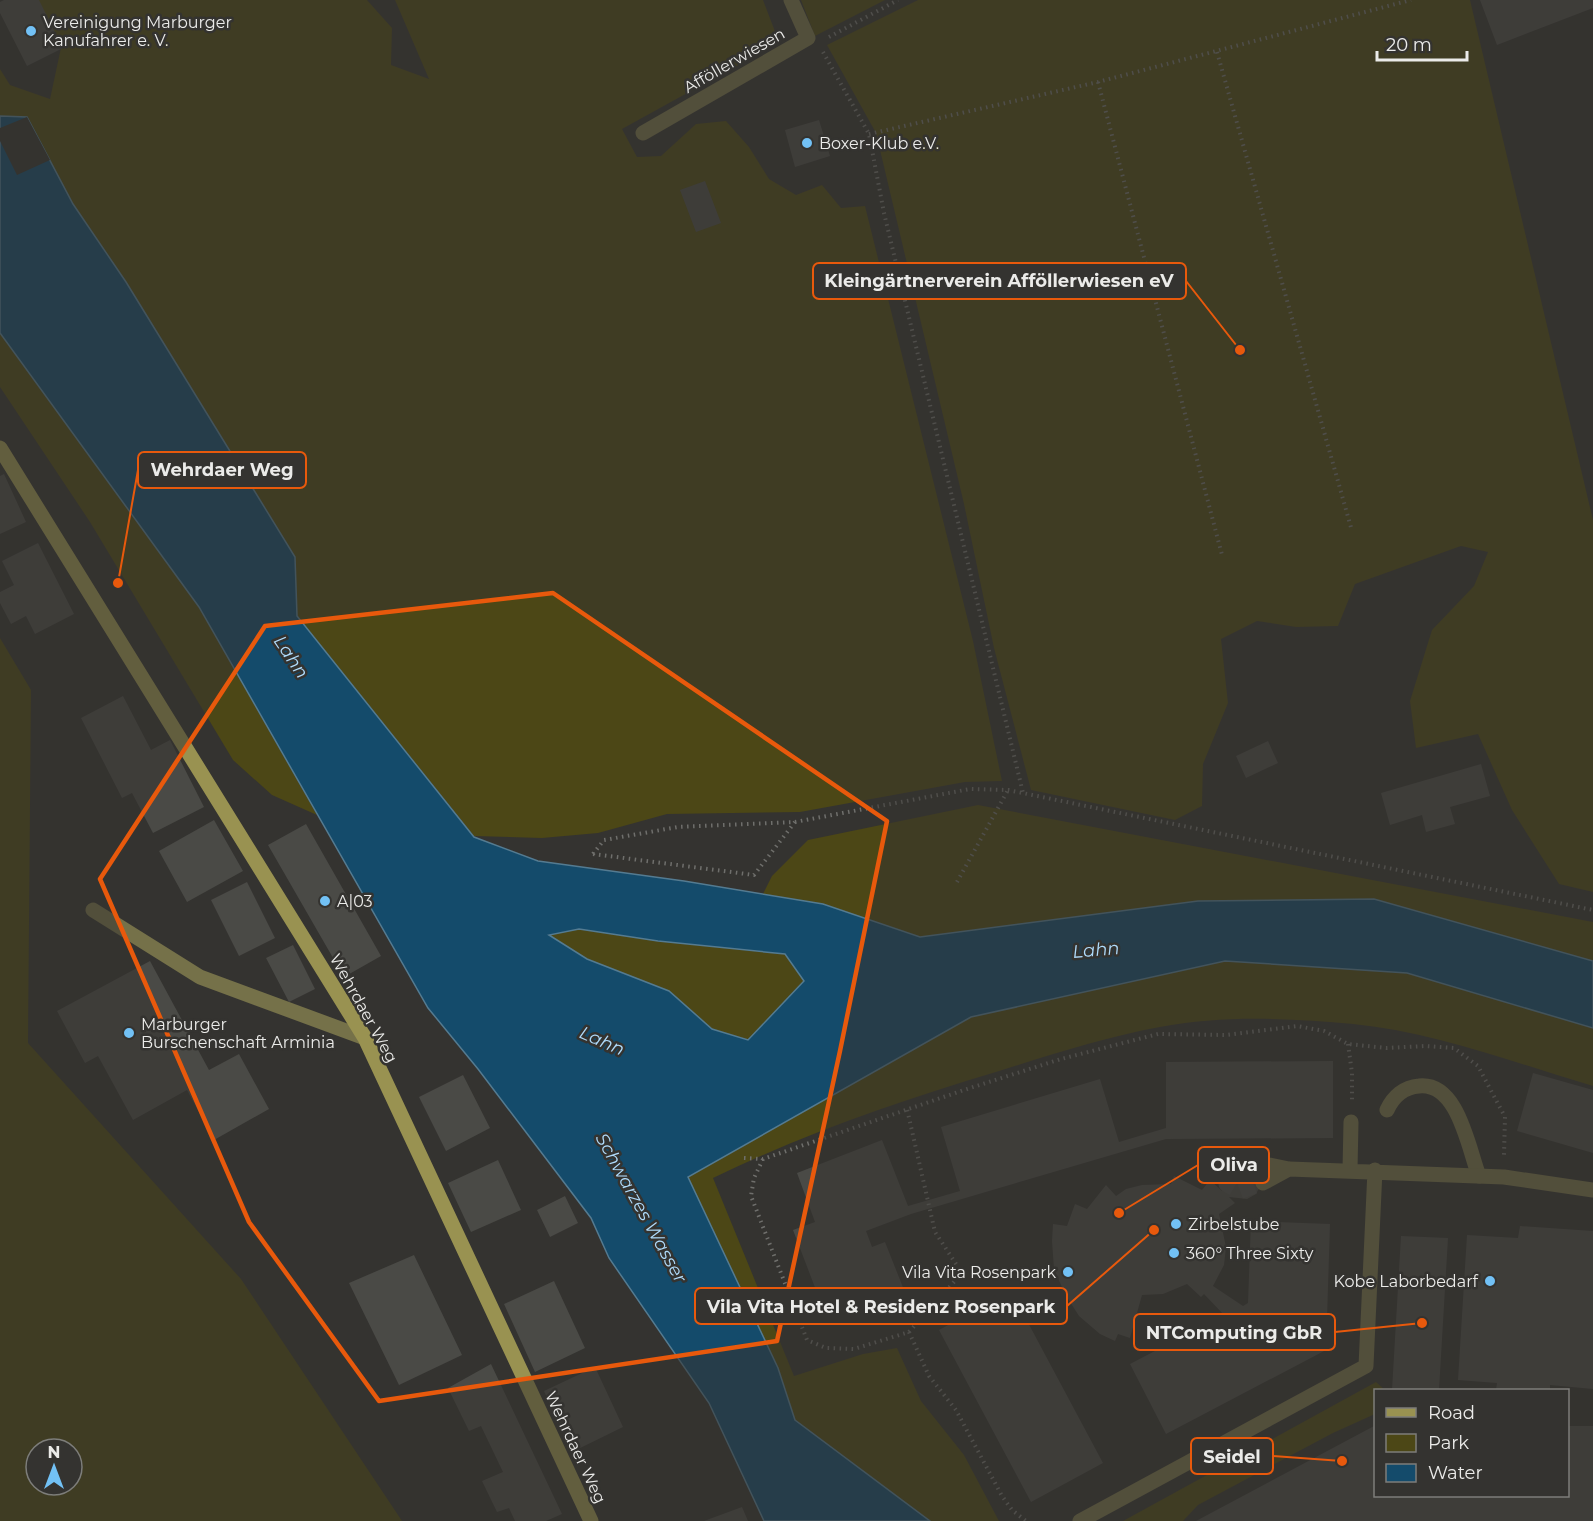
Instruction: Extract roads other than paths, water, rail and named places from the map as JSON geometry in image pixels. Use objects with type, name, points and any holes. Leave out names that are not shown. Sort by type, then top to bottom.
[{"type":"main road","name":"Wehrdaer Weg","points":[[0,448],[364,1038],[591,1521]]},
{"type":"street","name":"Afföllerwiesen","points":[[643,134],[812,41],[791,0]]},
{"type":"street","points":[[93,910],[200,978],[364,1038]]},
{"type":"street","points":[[1387,1110],[1398,1094],[1413,1086],[1428,1085],[1442,1090],[1452,1101],[1479,1176]]},
{"type":"street","points":[[1350,1170],[1351,1122]]},
{"type":"street","points":[[1259,1162],[1288,1169],[1375,1170],[1504,1176],[1593,1190]]},
{"type":"street","points":[[1263,1182],[1288,1169]]},
{"type":"street","points":[[1080,1521],[1366,1366],[1375,1170]]},
{"type":"water","points":[[0,116],[27,117],[73,204],[126,282],[295,557],[297,616],[474,837],[538,861],[684,881],[823,904],[920,937],[1198,901],[1374,899],[1593,961],[1593,1028],[1407,973],[1225,961],[971,1017],[688,1177],[778,1368],[795,1420],[930,1521],[764,1521],[709,1403],[609,1258],[591,1218],[478,1069],[428,1008],[199,607],[0,333]],"holes":[[[579,929],[658,941],[785,954],[804,981],[748,1040],[712,1029],[669,991],[587,959],[549,935]]]},
{"type":"tunnel","points":[[1259,1163],[1235,1161],[1225,1168],[1226,1184],[1239,1192],[1263,1183]]},
{"type":"place","name":"Vereinigung Marburger Kanufahrer e. V.","points":[[31,31]]},
{"type":"place","name":"Boxer-Klub e.V.","points":[[807,143]]},
{"type":"place","name":"Kleingärtnerverein Afföllerwiesen eV","points":[[1240,350]]},
{"type":"place","name":"Wehrdaer Weg","points":[[118,583]]},
{"type":"place","name":"A|03","points":[[325,901]]},
{"type":"place","name":"Marburger Burschenschaft Arminia","points":[[129,1033]]},
{"type":"place","name":"Oliva","points":[[1119,1213]]},
{"type":"place","name":"Zirbelstube","points":[[1176,1224]]},
{"type":"place","name":"Vila Vita Hotel & Residenz Rosenpark","points":[[1154,1230]]},
{"type":"place","name":"360° Three Sixty","points":[[1174,1253]]},
{"type":"place","name":"Vila Vita Rosenpark","points":[[1068,1272]]},
{"type":"place","name":"Kobe Laborbedarf","points":[[1490,1281]]},
{"type":"place","name":"NTComputing GbR","points":[[1422,1323]]},
{"type":"place","name":"Seidel","points":[[1342,1461]]},
{"type":"water label","name":"Lahn","points":[[291,657]]},
{"type":"water label","name":"Lahn","points":[[1096,950]]},
{"type":"water label","name":"Lahn","points":[[602,1041]]},
{"type":"water label","name":"Schwarzes Wasser","points":[[641,1208]]}]
